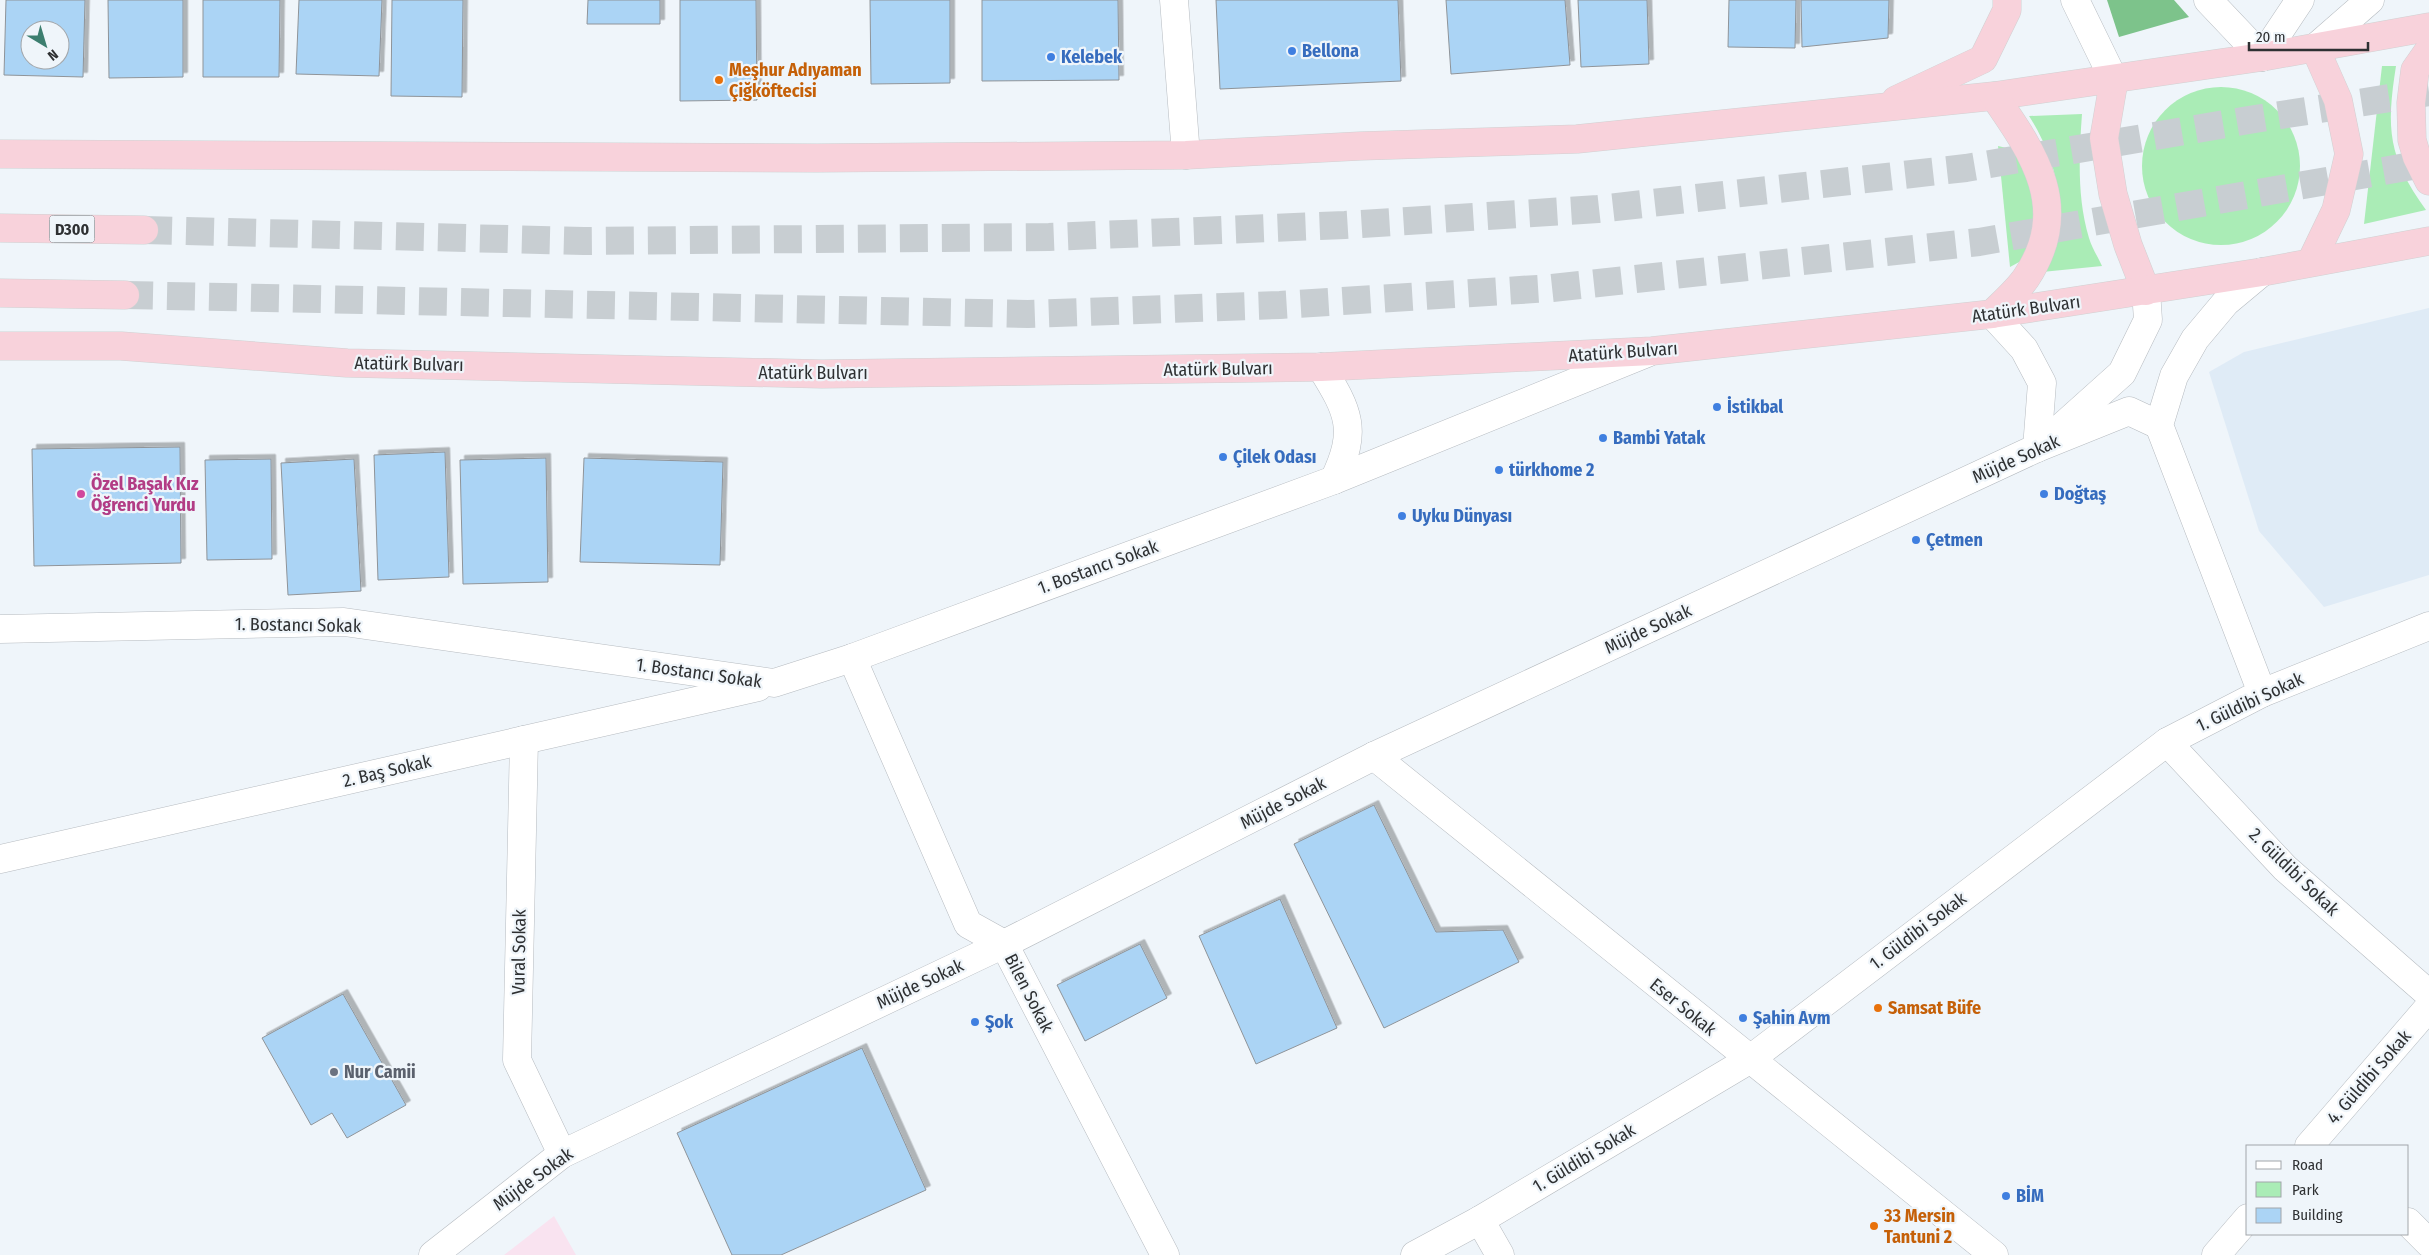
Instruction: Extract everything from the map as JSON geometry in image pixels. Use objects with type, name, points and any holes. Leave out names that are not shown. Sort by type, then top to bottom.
[{"type":"highway","points":[[1873,110],[1983,59],[2007,10],[2007,0]]},
{"type":"highway","points":[[0,154],[807,158],[1186,156],[1360,146],[1576,139],[1873,110],[1994,96],[2262,57],[2429,27]]},
{"type":"highway","points":[[2311,262],[2336,210],[2349,154],[2338,100],[2315,48]]},
{"type":"highway","points":[[2429,50],[2415,70],[2411,103],[2412,140],[2417,157],[2429,181]]},
{"type":"highway","points":[[2114,80],[2104,138],[2113,194],[2128,244],[2146,292]]},
{"type":"highway","points":[[1992,314],[2026,278],[2045,242],[2049,207],[2041,175],[2025,141],[1994,96]]},
{"type":"highway","name":"D300","points":[[0,228],[144,230]]},
{"type":"highway","name":"Atatürk Bulvarı","points":[[0,346],[122,346],[347,363],[822,374],[1321,367],[1652,351],[1992,314],[2146,292],[2429,241]]},
{"type":"highway","points":[[0,293],[125,295]]},
{"type":"street","points":[[1174,0],[1186,156]]},
{"type":"street","points":[[2075,0],[2114,80]]},
{"type":"street","points":[[2208,0],[2262,57],[2300,0]]},
{"type":"street","points":[[2315,48],[2370,0]]},
{"type":"street","points":[[2262,272],[2226,302],[2196,339],[2174,376],[2159,425],[2262,693]]},
{"type":"street","points":[[2037,448],[2122,373],[2148,320],[2146,292]]},
{"type":"street","points":[[1992,314],[2024,349],[2042,383],[2037,448]]},
{"type":"street","name":"1. Bostancı Sokak","points":[[0,629],[344,622],[774,683],[852,658],[1334,480],[1652,351]]},
{"type":"street","points":[[1321,367],[1338,394],[1348,423],[1346,456],[1334,480]]},
{"type":"street","name":"Müjde Sokak","points":[[433,1255],[562,1154],[1004,944],[1374,756],[2037,448],[2129,411],[2159,425]]},
{"type":"street","name":"1. Güldibi Sokak","points":[[1415,1255],[1480,1220],[1749,1060],[2167,742],[2262,693],[2429,626]]},
{"type":"street","name":"Bilen Sokak","points":[[852,658],[968,924],[1004,944],[1165,1255]]},
{"type":"street","name":"2. Baş Sokak","points":[[0,859],[774,683]]},
{"type":"street","name":"Vural Sokak","points":[[524,740],[517,1060],[562,1154]]},
{"type":"street","name":"2. Güldibi Sokak","points":[[2167,742],[2285,868],[2429,994]]},
{"type":"street","name":"Eser Sokak","points":[[1374,756],[1749,1060],[1994,1255]]},
{"type":"street","name":"4. Güldibi Sokak","points":[[2312,1145],[2429,1007]]},
{"type":"street","points":[[1480,1220],[1500,1255]]},
{"type":"street","points":[[2216,1255],[2246,1220]]},
{"type":"street","points":[[2409,1223],[2429,1243]]},
{"type":"shaded area","points":[[2429,308],[2429,575],[2324,607],[2259,531],[2209,372],[2244,352]]},
{"type":"shaded area","points":[[554,1216],[576,1255],[504,1255]]},
{"type":"green space","points":[[2107,0],[2174,0],[2189,17],[2119,37]]},
{"type":"green space","points":[[2382,66],[2396,66],[2391,108],[2393,142],[2404,174],[2426,210],[2364,224]]},
{"type":"green space","points":[[2221,87],[2251,93],[2277,110],[2294,136],[2300,166],[2294,196],[2277,222],[2251,239],[2221,245],[2191,239],[2165,222],[2148,196],[2142,166],[2148,136],[2165,110],[2191,93]]},
{"type":"green space","points":[[2082,114],[2080,161],[2082,208],[2089,238],[2102,266],[2042,272],[2057,229],[2059,200],[2054,170],[2049,155],[2029,116]]},
{"type":"green space","points":[[1998,146],[2011,149],[2027,170],[2040,221],[2021,261],[2010,267]]},
{"type":"building","points":[[6,0],[85,0],[83,77],[4,75]]},
{"type":"building","points":[[108,0],[183,0],[183,77],[109,78]]},
{"type":"building","points":[[203,0],[280,0],[279,77],[203,77]]},
{"type":"building","points":[[299,0],[382,0],[379,76],[296,74]]},
{"type":"building","points":[[392,0],[463,0],[462,97],[391,96]]},
{"type":"building","points":[[588,0],[660,0],[660,24],[587,24]]},
{"type":"building","points":[[680,0],[756,0],[757,100],[680,101]]},
{"type":"building","points":[[870,0],[950,0],[950,83],[871,84]]},
{"type":"building","points":[[982,0],[1118,0],[1119,80],[982,81]]},
{"type":"building","points":[[1216,0],[1398,0],[1401,81],[1220,89]]},
{"type":"building","points":[[1446,0],[1565,0],[1570,65],[1451,74]]},
{"type":"building","points":[[1578,0],[1647,0],[1649,64],[1581,67]]},
{"type":"building","points":[[1729,0],[1796,0],[1795,48],[1728,47]]},
{"type":"building","points":[[1801,0],[1889,0],[1888,38],[1802,47]]},
{"type":"building","points":[[180,447],[181,563],[34,566],[32,449]]},
{"type":"building","points":[[445,452],[449,577],[378,580],[374,455]]},
{"type":"building","points":[[546,458],[548,582],[463,584],[460,460]]},
{"type":"building","points":[[584,458],[723,462],[720,565],[580,562]]},
{"type":"building","points":[[271,459],[272,559],[207,560],[205,460]]},
{"type":"building","points":[[354,459],[361,591],[288,595],[281,463]]},
{"type":"building","points":[[1374,805],[1436,932],[1503,930],[1519,962],[1384,1028],[1294,844]]},
{"type":"building","points":[[1280,899],[1337,1028],[1256,1064],[1199,936]]},
{"type":"building","points":[[1140,944],[1167,998],[1085,1041],[1057,985]]},
{"type":"building","name":"Nur Camii","points":[[343,994],[406,1105],[347,1138],[332,1113],[311,1125],[262,1038]]},
{"type":"building","points":[[862,1048],[926,1190],[781,1255],[732,1255],[677,1133]]},
{"type":"tunnel","points":[[144,230],[584,241],[1049,237],[1345,225],[1598,209],[1966,168],[2255,119],[2429,92]]},
{"type":"tunnel","points":[[125,295],[1028,314],[1280,305],[1552,288],[1979,242],[2429,163]]},
{"type":"place","name":"Bellona","points":[[1292,51]]},
{"type":"place","name":"Kelebek","points":[[1051,57]]},
{"type":"place","name":"Meşhur Adıyaman Çiğköftecisi","points":[[719,80]]},
{"type":"place","name":"İstikbal","points":[[1717,407]]},
{"type":"place","name":"Bambi Yatak","points":[[1603,438]]},
{"type":"place","name":"Çilek Odası","points":[[1223,457]]},
{"type":"place","name":"türkhome 2","points":[[1499,470]]},
{"type":"place","name":"Özel Başak Kız Öğrenci Yurdu","points":[[81,494]]},
{"type":"place","name":"Doğtaş","points":[[2044,494]]},
{"type":"place","name":"Uyku Dünyası","points":[[1402,516]]},
{"type":"place","name":"Çetmen","points":[[1916,540]]},
{"type":"place","name":"Samsat Büfe","points":[[1878,1008]]},
{"type":"place","name":"Şahin Avm","points":[[1743,1018]]},
{"type":"place","name":"Şok","points":[[975,1022]]},
{"type":"place","name":"Nur Camii","points":[[334,1072]]},
{"type":"place","name":"BİM","points":[[2006,1196]]},
{"type":"place","name":"33 Mersin Tantuni 2","points":[[1874,1226]]}]
